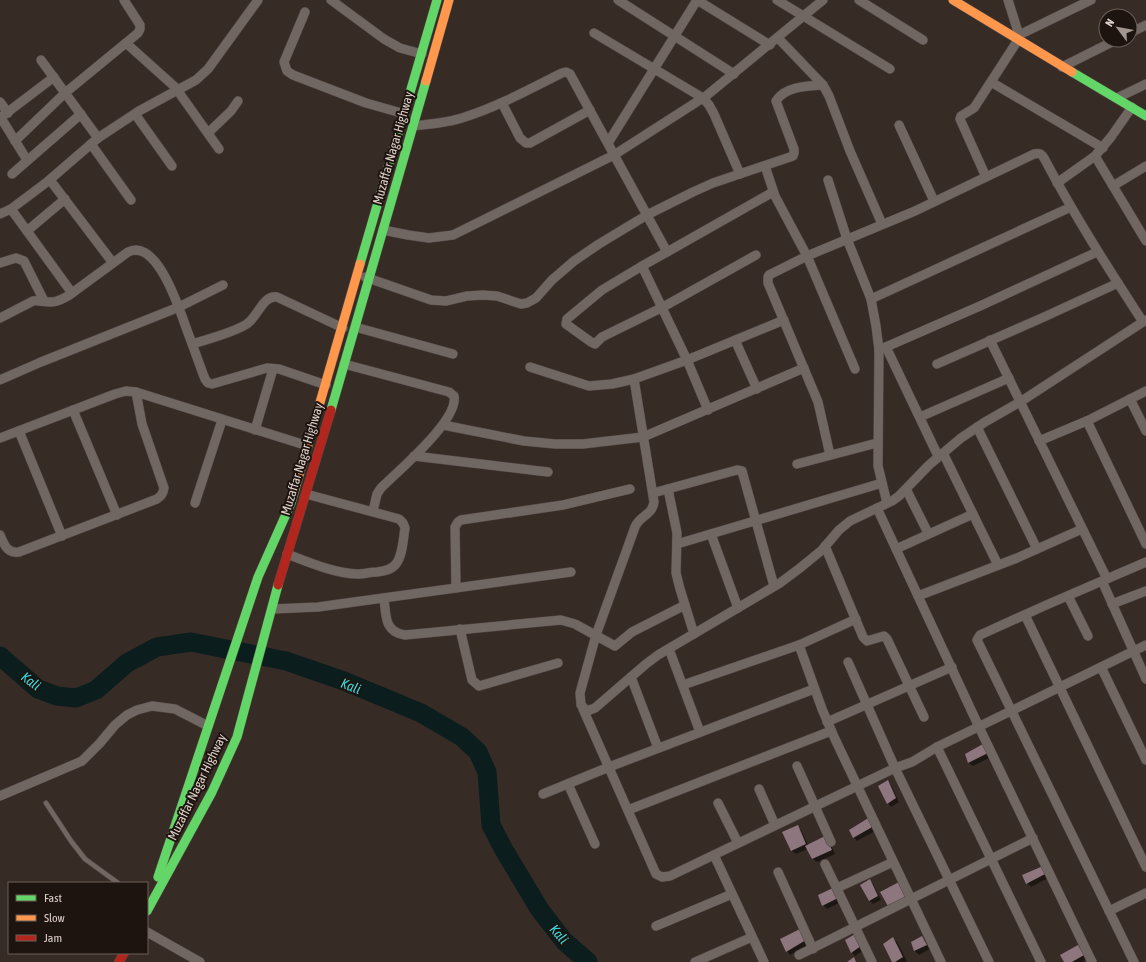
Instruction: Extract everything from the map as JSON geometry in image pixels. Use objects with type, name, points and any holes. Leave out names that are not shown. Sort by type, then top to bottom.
[{"type":"main road","name":"Muzaffar Nagar Highway","points":[[148,904],[250,600],[266,556],[291,503],[437,0]]},
{"type":"main road","name":"Muzaffar Nagar Highway","points":[[148,905],[212,792],[237,737],[287,554],[355,327],[449,0]]},
{"type":"main road","points":[[953,0],[1019,38],[1062,67],[1146,116]]},
{"type":"street","points":[[15,141],[65,93],[138,33],[140,24],[124,0]]},
{"type":"street","points":[[331,0],[384,39],[400,48],[422,54]]},
{"type":"street","points":[[618,0],[734,74]]},
{"type":"street","points":[[608,143],[697,0],[770,45]]},
{"type":"street","points":[[777,0],[890,69]]},
{"type":"street","points":[[383,230],[429,238],[453,235],[614,155],[703,98],[770,45],[823,0]]},
{"type":"street","points":[[859,0],[923,40]]},
{"type":"street","points":[[1008,0],[1019,38]]},
{"type":"street","points":[[0,214],[11,209],[50,180],[98,138],[135,114],[196,80],[208,69],[255,1]]},
{"type":"street","points":[[986,176],[960,119],[961,116],[974,108],[1019,38],[1086,1]]},
{"type":"street","points":[[305,12],[284,62],[287,71],[329,90],[366,103],[405,114]]},
{"type":"street","points":[[594,33],[703,98],[714,114],[740,174]]},
{"type":"street","points":[[778,38],[823,84],[882,224]]},
{"type":"street","points":[[126,43],[178,90],[219,148]]},
{"type":"street","points":[[1062,67],[1100,48]]},
{"type":"street","points":[[41,60],[98,138]]},
{"type":"street","points":[[413,126],[440,123],[464,118],[502,103],[566,72],[570,74],[574,80],[666,252]]},
{"type":"street","points":[[3,116],[54,77]]},
{"type":"street","points":[[991,82],[1103,148]]},
{"type":"street","points":[[358,274],[431,300],[446,301],[466,296],[483,295],[497,296],[521,304],[527,304],[536,298],[552,280],[574,261],[647,215],[713,183],[790,157],[794,153],[776,103],[777,98],[790,90],[799,87],[823,84]]},
{"type":"street","points":[[1116,98],[1146,84]]},
{"type":"street","points":[[208,133],[231,111],[238,101]]},
{"type":"street","points":[[0,102],[3,116],[15,141],[27,160]]},
{"type":"street","points":[[502,103],[520,138],[526,143],[530,143],[590,110]]},
{"type":"street","points":[[1057,183],[1095,156],[1103,148],[1132,107]]},
{"type":"street","points":[[12,174],[80,114]]},
{"type":"street","points":[[135,114],[172,166]]},
{"type":"street","points":[[899,125],[934,201]]},
{"type":"street","points":[[91,144],[131,200]]},
{"type":"street","points":[[583,709],[587,711],[595,708],[646,664],[774,586],[800,568],[850,521],[899,496],[941,454],[961,438],[1020,402],[1145,321],[1097,252],[1042,154],[1038,153],[986,176],[915,211],[807,256],[769,275],[768,284],[818,402],[823,417],[830,455]]},
{"type":"street","points":[[1095,156],[1146,241]]},
{"type":"street","points":[[765,166],[773,192],[807,256],[855,368]]},
{"type":"street","points":[[1113,186],[1146,166]]},
{"type":"street","points":[[50,180],[113,263]]},
{"type":"street","points":[[828,180],[847,239],[871,299],[876,326],[883,348],[941,454],[998,565]]},
{"type":"street","points":[[756,255],[663,307],[607,334],[595,344],[566,324],[567,320],[602,290],[773,192]]},
{"type":"street","points":[[27,231],[64,199]]},
{"type":"street","points":[[871,299],[1071,207]]},
{"type":"street","points":[[11,209],[72,293]]},
{"type":"street","points":[[0,318],[32,301],[57,302],[133,249],[138,249],[148,255],[158,265],[166,278],[179,307],[205,379],[208,383],[218,383],[267,368],[279,369],[326,385]]},
{"type":"street","points":[[883,348],[980,306],[1097,252]]},
{"type":"street","points":[[0,263],[16,258],[24,261],[44,301]]},
{"type":"street","points":[[642,266],[663,307],[708,410]]},
{"type":"street","points":[[937,364],[1118,283]]},
{"type":"street","points":[[0,380],[179,307],[223,285]]},
{"type":"street","points":[[192,344],[247,324],[255,317],[268,298],[272,296],[342,328]]},
{"type":"street","points":[[530,367],[589,386],[612,384],[634,379],[687,360],[784,320]]},
{"type":"street","points":[[355,327],[453,354]]},
{"type":"street","points":[[736,340],[757,389]]},
{"type":"street","points":[[990,340],[1082,529],[1104,580],[1112,604],[1146,678]]},
{"type":"street","points":[[883,348],[877,443],[878,466],[887,503]]},
{"type":"street","points":[[344,364],[452,394],[455,400],[447,419],[436,434],[381,488],[377,494],[373,511]]},
{"type":"street","points":[[443,425],[524,441],[555,444],[583,444],[643,437],[804,368]]},
{"type":"street","points":[[255,430],[273,369]]},
{"type":"street","points":[[920,417],[1009,378]]},
{"type":"street","points":[[634,379],[653,493],[653,508],[646,516],[639,519],[635,527],[596,635],[580,693],[581,705],[656,874],[659,877],[670,876],[895,768],[912,762],[937,747],[1146,645]]},
{"type":"street","points":[[0,438],[126,391],[136,392],[308,446]]},
{"type":"street","points":[[1039,441],[1087,421],[1146,391]]},
{"type":"street","points":[[0,535],[6,548],[14,553],[157,499],[164,492],[163,484],[142,424],[136,392]]},
{"type":"street","points":[[1130,399],[1146,431]]},
{"type":"street","points":[[73,410],[116,515]]},
{"type":"street","points":[[195,503],[222,420]]},
{"type":"street","points":[[1087,421],[1146,544]]},
{"type":"street","points":[[978,427],[1037,549]]},
{"type":"street","points":[[19,431],[62,536]]},
{"type":"street","points":[[797,464],[877,443]]},
{"type":"street","points":[[414,456],[548,472]]},
{"type":"street","points":[[653,493],[740,470],[743,473],[774,586]]},
{"type":"street","points":[[677,544],[882,484]]},
{"type":"street","points":[[668,489],[677,533],[676,573],[684,605],[694,634]]},
{"type":"street","points":[[906,489],[928,533]]},
{"type":"street","points":[[456,588],[455,527],[458,522],[469,519],[563,505],[630,490]]},
{"type":"street","points":[[287,554],[318,565],[358,574],[386,570],[393,567],[400,557],[405,528],[404,523],[399,519],[306,494]]},
{"type":"street","points":[[877,508],[979,727],[1092,962]]},
{"type":"street","points":[[896,549],[972,514]]},
{"type":"street","points":[[918,596],[998,565],[1082,529]]},
{"type":"street","points":[[711,534],[738,608]]},
{"type":"street","points":[[825,546],[863,637],[867,641],[885,637],[924,717]]},
{"type":"street","points":[[1134,962],[977,640],[980,635],[1025,614],[1146,562]]},
{"type":"street","points":[[272,612],[571,572]]},
{"type":"street","points":[[1112,604],[1146,591]]},
{"type":"street","points":[[1068,596],[1088,636]]},
{"type":"street","points":[[384,598],[388,624],[392,630],[398,634],[405,635],[561,620],[574,624],[615,646],[632,632],[684,605]]},
{"type":"street","points":[[1025,614],[1146,867]]},
{"type":"street","points":[[683,685],[799,644],[856,620]]},
{"type":"street","points":[[460,630],[472,680],[479,686],[558,663]]},
{"type":"street","points":[[799,644],[814,689],[831,731],[941,962]]},
{"type":"street","points":[[669,649],[700,732]]},
{"type":"street","points":[[848,662],[895,768],[989,962]]},
{"type":"street","points":[[827,722],[952,667]]},
{"type":"street","points":[[1101,667],[1146,760]]},
{"type":"street","points":[[631,676],[658,748]]},
{"type":"street","points":[[543,794],[658,748],[814,689]]},
{"type":"street","points":[[0,796],[82,762],[114,726],[137,710],[152,706],[175,709],[209,723]]},
{"type":"street","points":[[628,810],[831,731]]},
{"type":"street","points":[[937,747],[1041,962]]},
{"type":"street","points":[[797,766],[832,842]]},
{"type":"street","points":[[568,784],[595,844]]},
{"type":"street","points":[[760,789],[775,825]]},
{"type":"street","points":[[718,803],[738,844]]},
{"type":"street","points":[[799,956],[1033,838]]},
{"type":"street","points":[[714,855],[764,962]]},
{"type":"street","points":[[837,888],[893,862]]},
{"type":"street","points":[[825,864],[872,962]]},
{"type":"street","points":[[778,872],[813,949]]},
{"type":"street","points":[[1109,911],[1146,893]]},
{"type":"street","points":[[656,926],[732,894]]},
{"type":"street","points":[[148,933],[200,962]]},
{"type":"street","points":[[695,962],[752,937]]},
{"type":"lane","points":[[46,802],[71,841],[85,859],[117,882]]},
{"type":"building","points":[[983,744],[988,753],[968,763],[965,754]]},
{"type":"building","points":[[888,780],[896,798],[887,804],[878,786]]},
{"type":"building","points":[[870,817],[874,826],[853,838],[849,830]]},
{"type":"building","points":[[798,825],[806,844],[791,851],[782,832]]},
{"type":"building","points":[[825,836],[832,850],[812,859],[805,846]]},
{"type":"building","points":[[1043,866],[1047,873],[1026,884],[1022,875]]},
{"type":"building","points":[[870,879],[878,896],[869,901],[860,885]]},
{"type":"building","points":[[899,882],[907,898],[889,908],[880,892]]},
{"type":"building","points":[[835,887],[840,897],[822,906],[818,895]]},
{"type":"building","points":[[800,929],[806,940],[786,952],[780,939]]},
{"type":"building","points":[[855,934],[861,946],[851,953],[845,940]]},
{"type":"building","points":[[922,936],[927,945],[914,951],[911,942]]},
{"type":"building","points":[[893,937],[903,957],[895,962],[892,962],[883,944]]},
{"type":"building","points":[[1078,945],[1084,955],[1072,962],[1064,962],[1060,955]]},
{"type":"building","points":[[854,957],[856,962],[847,962]]},
{"type":"waterway","name":"Kali","points":[[0,656],[38,689],[57,696],[76,698],[96,690],[127,663],[157,647],[191,642],[286,661],[344,681],[421,713],[462,737],[478,752],[487,772],[491,825],[504,850],[540,910],[564,941],[588,962]]},
{"type":"traffic: fast","points":[[360,264],[437,0]]},
{"type":"traffic: fast","points":[[1072,72],[1146,116]]},
{"type":"traffic: fast","points":[[331,410],[426,81]]},
{"type":"traffic: fast","points":[[158,877],[258,577],[291,503],[295,489]]},
{"type":"traffic: fast","points":[[148,909],[212,792],[237,737],[278,585]]},
{"type":"traffic: slow","points":[[426,81],[449,0]]},
{"type":"traffic: slow","points":[[953,0],[1072,72]]},
{"type":"traffic: slow","points":[[295,489],[360,264]]},
{"type":"traffic: jam","points":[[278,585],[331,410]]},
{"type":"traffic: jam","points":[[119,962],[123,954]]}]
